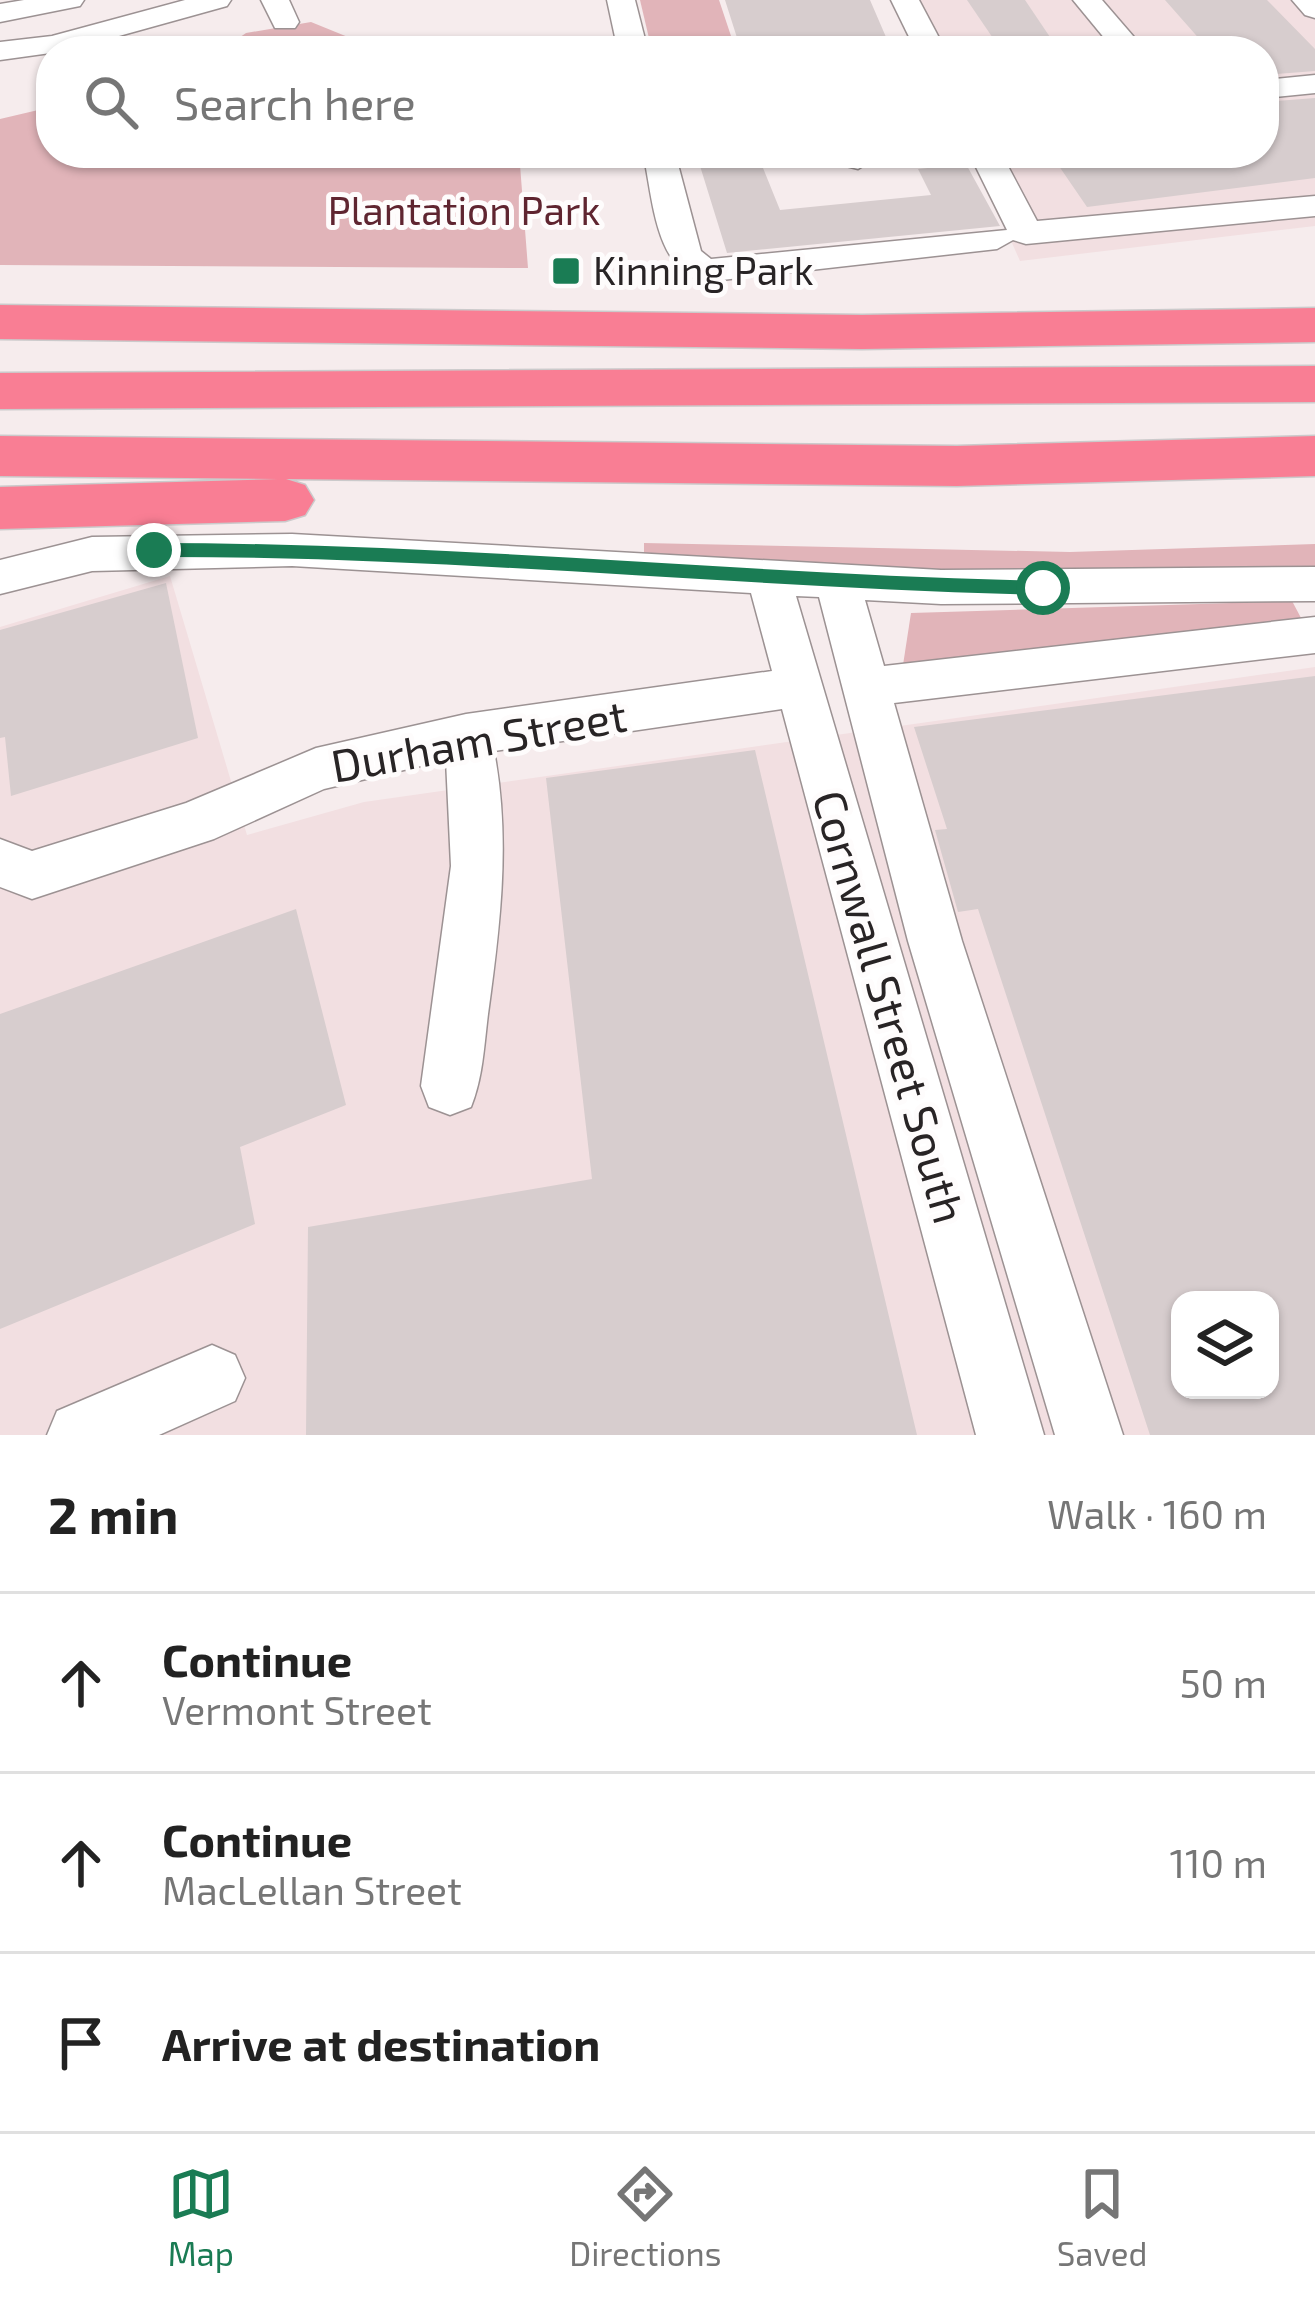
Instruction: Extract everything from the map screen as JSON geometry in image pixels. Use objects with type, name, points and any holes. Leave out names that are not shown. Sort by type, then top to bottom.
[{"type":"highway","points":[[0,297],[538,330]]},
{"type":"highway","points":[[0,322],[1028,332],[1315,325]]},
{"type":"highway","points":[[0,352],[361,363],[880,390]]},
{"type":"highway","points":[[0,374],[382,388]]},
{"type":"highway","points":[[0,391],[880,390],[1315,384]]},
{"type":"highway","points":[[0,424],[940,437],[1315,432]]},
{"type":"highway","points":[[0,456],[976,466],[1315,455]]},
{"type":"highway","points":[[0,508],[275,500],[722,505],[1315,502]]},
{"type":"street","points":[[89,36],[217,0]]},
{"type":"street","points":[[620,0],[629,36]]},
{"type":"street","points":[[905,0],[924,36]]},
{"type":"street","points":[[1087,0],[1118,36]]},
{"type":"street","points":[[1306,0],[1315,9]]},
{"type":"street","points":[[0,13],[57,2],[55,36]]},
{"type":"street","points":[[0,51],[36,48]]},
{"type":"street","points":[[1279,88],[1315,84]]},
{"type":"street","points":[[663,168],[685,256],[704,271],[1315,206]]},
{"type":"street","points":[[990,168],[1012,235]]},
{"type":"street","points":[[0,578],[92,554],[292,550],[838,583],[1022,588],[1315,584]]},
{"type":"street","name":"Cornwall Street South","points":[[769,579],[1010,1435]]},
{"type":"street","points":[[838,583],[935,941],[1089,1435]]},
{"type":"street","points":[[868,687],[1315,634]]},
{"type":"street","name":"Durham Street","points":[[16,869],[196,823],[316,769],[466,735],[800,687]]},
{"type":"street","points":[[450,1086],[476,869],[475,770],[466,735]]},
{"type":"street","points":[[81,1435],[212,1378]]},
{"type":"shaded area","points":[[908,0],[1315,0],[1315,226],[1020,261],[979,168],[1279,168],[1279,36],[923,36]]},
{"type":"shaded area","points":[[170,576],[247,835],[364,802],[1315,667],[1315,1435],[0,1435],[0,627]]},
{"type":"green space","points":[[640,0],[719,0],[731,36],[648,36]]},
{"type":"green space","points":[[311,22],[345,36],[242,36]]},
{"type":"green space","name":"Plantation Park","points":[[36,111],[36,168],[520,168],[528,268],[0,265],[0,119]]},
{"type":"green space","points":[[644,543],[1070,552],[1315,544],[1315,567],[1039,574],[644,558]]},
{"type":"green space","points":[[1292,601],[1308,631],[903,665],[911,613]]},
{"type":"building","points":[[725,0],[870,0],[886,36],[736,36]]},
{"type":"building","points":[[967,0],[1025,0],[1049,36],[992,36]]},
{"type":"building","points":[[1165,0],[1267,0],[1315,49],[1315,71],[1279,74],[1279,36],[1197,36]]},
{"type":"building","points":[[1315,98],[1315,178],[1087,207],[1060,168],[1279,168],[1279,101]]},
{"type":"building","points":[[701,168],[763,168],[780,210],[931,195],[918,169],[968,168],[1000,226],[727,253]]},
{"type":"building","points":[[166,583],[198,738],[11,796],[5,737],[0,738],[0,630]]},
{"type":"building","points":[[1315,676],[1315,1435],[1150,1435],[978,909],[958,912],[935,830],[947,829],[914,727]]},
{"type":"building","points":[[755,750],[917,1435],[306,1435],[308,1227],[592,1179],[546,778]]},
{"type":"building","points":[[296,909],[346,1105],[240,1147],[255,1224],[0,1329],[0,1014]]},
{"type":"place","name":"Kinning Park","points":[[566,271]]},
{"type":"route","points":[[154,550],[390,554],[838,583],[1043,588]]}]
